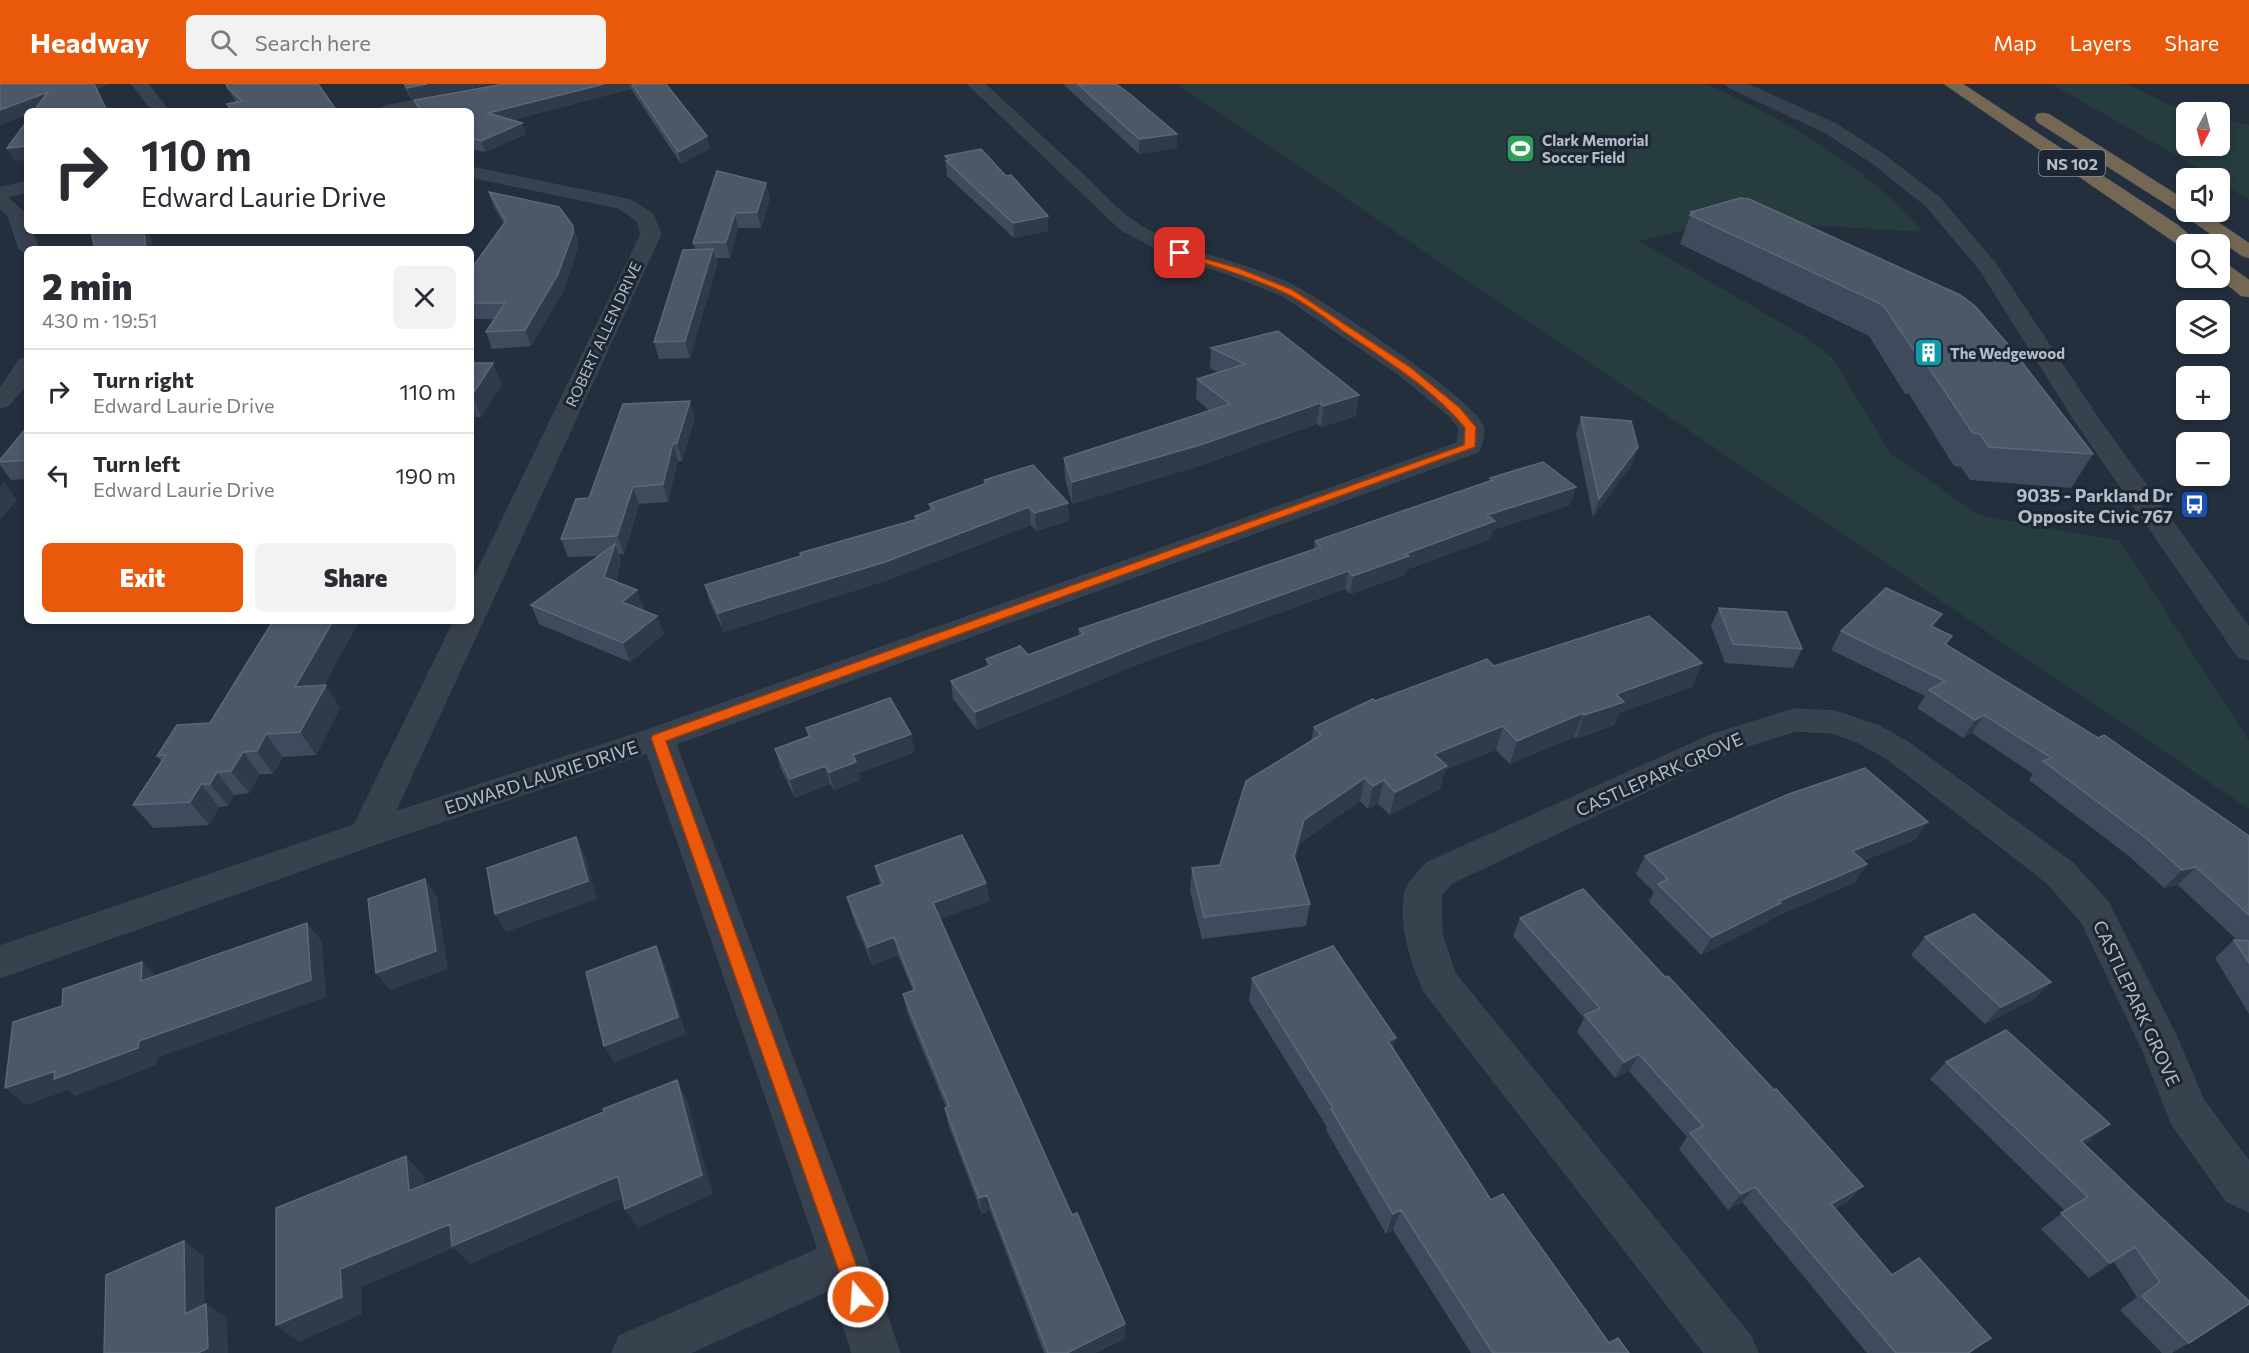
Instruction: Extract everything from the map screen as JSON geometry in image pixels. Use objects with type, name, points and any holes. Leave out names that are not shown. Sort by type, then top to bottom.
[{"type":"highway","name":"NS 102","points":[[1952,84],[2177,234]]},
{"type":"highway","name":"NS 102","points":[[2026,107],[2176,202]]},
{"type":"highway","name":"NS 102","points":[[2206,222],[2249,252]]},
{"type":"highway","points":[[2230,276],[2249,291]]},
{"type":"street","points":[[140,84],[159,108]]},
{"type":"street","points":[[401,108],[528,84]]},
{"type":"street","name":"EDWARD LAURIE DRIVE","points":[[0,962],[367,834],[658,738],[1469,447],[1471,427],[1456,410],[1406,369],[1290,292],[1235,270],[1180,253],[1128,226],[976,84]]},
{"type":"street","points":[[1734,84],[1830,128],[1877,158],[1933,202],[1988,267],[2086,421],[2249,650]]},
{"type":"street","name":"ROBERT ALLEN DRIVE","points":[[474,173],[625,204],[646,218],[651,234],[474,608]]},
{"type":"street","points":[[0,193],[24,188]]},
{"type":"street","points":[[0,200],[17,214],[28,246]]},
{"type":"street","points":[[0,402],[13,388],[24,370]]},
{"type":"street","points":[[367,834],[467,624]]},
{"type":"street","name":"CASTLEPARK GROVE","points":[[1734,1353],[1439,981],[1422,934],[1422,892],[1439,873],[1724,742],[1795,720],[1834,722],[1868,734],[1897,750],[2060,873],[2095,913],[2162,1048],[2187,1111],[2241,1186],[2249,1191]]},
{"type":"street","points":[[658,738],[845,1260],[876,1353]]},
{"type":"street","points":[[636,1353],[845,1260]]},
{"type":"green space","points":[[1177,84],[1706,84],[1766,113],[1823,146],[1875,185],[1923,232],[1726,220],[1639,241],[1806,337],[1833,359],[1891,454],[1979,515],[2120,541],[2249,741],[2249,809]]},
{"type":"green space","points":[[2052,84],[2127,84],[2176,107],[2176,156]]},
{"type":"green space","points":[[2230,120],[2249,125],[2249,200],[2230,188],[2230,168],[2198,168],[2177,156],[2230,156]]},
{"type":"building","points":[[0,84],[94,84],[106,108],[36,108],[48,92],[0,110]]},
{"type":"building","points":[[226,84],[318,84],[335,108],[230,108],[227,104],[242,101]]},
{"type":"building","points":[[405,84],[427,84],[407,88]]},
{"type":"building","points":[[504,84],[604,84],[488,113],[522,123],[481,141],[474,139],[474,108],[419,108],[414,100]]},
{"type":"building","points":[[632,84],[666,84],[707,136],[678,152]]},
{"type":"building","points":[[1078,84],[1116,84],[1177,134],[1139,139]]},
{"type":"building","points":[[24,125],[24,146],[7,148]]},
{"type":"building","points":[[981,149],[1006,176],[1011,175],[1048,216],[1013,223],[946,161],[950,160],[945,156]]},
{"type":"building","points":[[717,171],[766,183],[757,212],[735,213],[726,242],[693,243]]},
{"type":"building","points":[[489,192],[559,207],[573,226],[573,233],[558,274],[525,330],[486,332],[505,303],[474,303],[474,265],[506,221]]},
{"type":"building","points":[[1740,198],[1749,199],[1960,295],[1975,306],[2011,348],[2093,454],[1989,447],[1980,434],[1973,433],[1883,305],[1690,215],[1694,213],[1691,212]]},
{"type":"building","points":[[92,234],[144,234],[146,246],[94,246]]},
{"type":"building","points":[[713,249],[685,341],[654,342],[683,250]]},
{"type":"building","points":[[1278,331],[1359,395],[1323,406],[1320,403],[1203,444],[1072,482],[1064,458],[1230,404],[1197,379],[1245,364],[1211,348]]},
{"type":"building","points":[[474,363],[493,363],[474,392]]},
{"type":"building","points":[[690,401],[677,443],[673,443],[663,484],[633,487],[617,536],[561,539],[576,499],[589,498],[623,404]]},
{"type":"building","points":[[1581,417],[1631,421],[1638,447],[1599,499]]},
{"type":"building","points":[[24,431],[24,460],[0,462]]},
{"type":"building","points":[[1543,462],[1576,487],[1487,515],[1495,521],[1405,554],[1409,556],[1353,576],[1348,571],[1150,642],[975,712],[951,681],[991,665],[986,659],[1020,646],[1028,655],[1084,634],[1079,629],[1321,547],[1315,541],[1493,480],[1490,478]]},
{"type":"building","points":[[1033,465],[1068,503],[1035,513],[1029,507],[885,562],[718,613],[705,585],[801,556],[800,553],[918,519],[915,516],[934,509],[929,504],[987,483],[984,480]]},
{"type":"building","points":[[615,544],[604,577],[637,590],[622,602],[657,616],[623,643],[531,605]]},
{"type":"building","points":[[1886,588],[1942,614],[1931,626],[1952,636],[1945,644],[2098,738],[2104,735],[2249,836],[2249,915],[2196,867],[2182,870],[2147,839],[2043,761],[2052,758],[1984,715],[1975,720],[1929,690],[1945,681],[1841,631]]},
{"type":"building","points":[[1719,608],[1786,612],[1802,649],[1733,644]]},
{"type":"building","points":[[1649,616],[1702,663],[1616,694],[1624,702],[1584,715],[1583,713],[1517,741],[1503,726],[1434,754],[1447,766],[1395,792],[1384,780],[1373,786],[1365,778],[1304,820],[1294,856],[1310,904],[1204,917],[1192,868],[1220,865],[1246,781],[1321,735],[1314,727],[1373,699],[1375,701],[1487,659],[1494,666]]},
{"type":"building","points":[[271,624],[331,624],[295,687],[326,685],[300,732],[266,734],[257,751],[243,752],[231,771],[217,772],[210,784],[201,784],[190,802],[133,805],[166,755],[157,756],[177,725],[210,723]]},
{"type":"building","points":[[890,698],[911,734],[853,755],[856,762],[829,772],[825,766],[790,779],[775,749],[810,736],[806,728]]},
{"type":"building","points":[[1865,768],[1928,822],[1852,851],[1867,864],[1779,901],[1781,903],[1712,937],[1658,884],[1668,879],[1645,856],[1789,794]]},
{"type":"building","points":[[962,835],[986,883],[933,903],[1072,1215],[1077,1213],[1125,1324],[1067,1353],[1048,1353],[987,1195],[979,1198],[945,1108],[949,1106],[903,994],[915,990],[894,937],[868,947],[847,897],[883,884],[875,866]]},
{"type":"building","points":[[576,837],[588,881],[495,914],[487,868]]},
{"type":"building","points":[[425,879],[436,951],[376,973],[368,899]]},
{"type":"building","points":[[1583,889],[1774,1090],[1776,1089],[1863,1186],[1831,1204],[1892,1275],[1919,1258],[1991,1338],[1968,1353],[1896,1353],[1755,1187],[1741,1194],[1690,1133],[1703,1126],[1639,1054],[1624,1062],[1585,1015],[1600,1008],[1520,918]]},
{"type":"building","points":[[1974,914],[2051,982],[2001,1007],[1925,937]]},
{"type":"building","points":[[307,923],[311,980],[139,1041],[138,1048],[54,1079],[55,1071],[5,1088],[13,1022],[62,1006],[63,989],[142,962],[141,981]]},
{"type":"building","points":[[2234,940],[2249,941],[2249,963]]},
{"type":"building","points":[[656,946],[678,1017],[604,1046],[586,972]]},
{"type":"building","points":[[1333,946],[1396,1038],[1388,1041],[1491,1200],[1503,1194],[1609,1343],[1618,1338],[1629,1353],[1493,1353],[1401,1210],[1393,1214],[1331,1109],[1333,1108],[1252,978]]},
{"type":"building","points":[[2006,1030],[2110,1124],[2081,1141],[2249,1301],[2249,1304],[2189,1343],[2142,1296],[2160,1282],[2135,1247],[2110,1263],[2061,1213],[2088,1197],[1946,1062]]},
{"type":"building","points":[[677,1080],[702,1175],[625,1209],[618,1176],[452,1246],[450,1224],[340,1269],[342,1297],[276,1325],[276,1208],[406,1156],[409,1191]]},
{"type":"building","points":[[184,1241],[185,1314],[206,1304],[208,1348],[198,1353],[104,1353],[106,1275]]},
{"type":"place","name":"Clark Memorial Soccer Field","points":[[1521,149]]},
{"type":"place","name":"The Wedgewood","points":[[1929,353]]},
{"type":"place","name":"9035 - Parkland Dr Opposite Civic 767","points":[[2194,505]]},
{"type":"route","points":[[858,1297],[658,738],[1422,466],[1469,447],[1471,427],[1456,410],[1406,369],[1290,292],[1235,270],[1180,253]]}]
